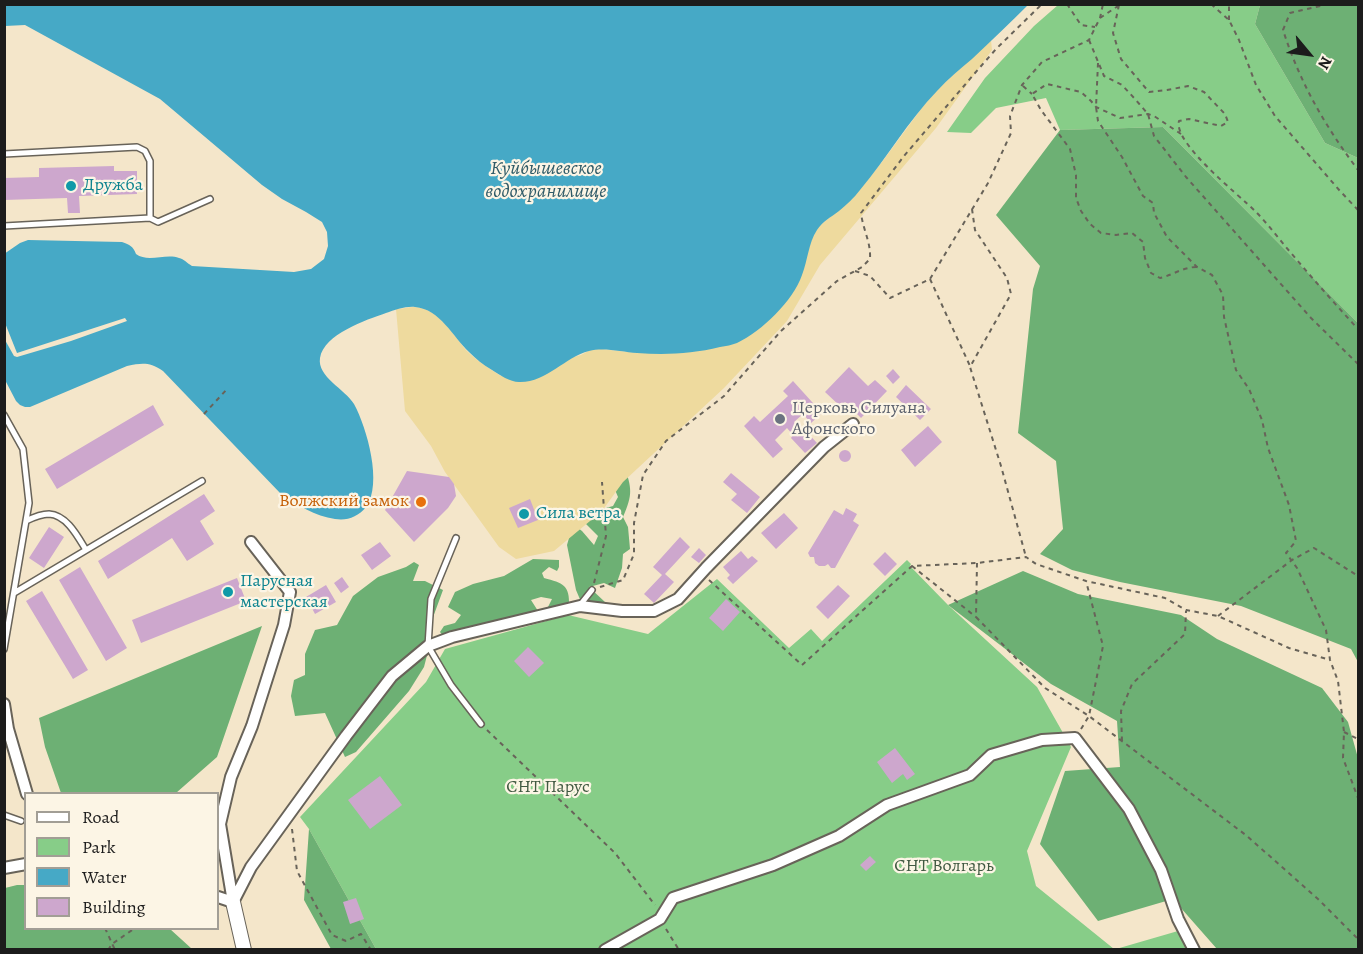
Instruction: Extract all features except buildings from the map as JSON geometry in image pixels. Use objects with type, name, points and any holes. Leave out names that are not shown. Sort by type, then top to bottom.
[{"type":"street","points":[[233,902],[251,867],[392,676],[428,646],[452,637],[580,606],[622,611],[654,611],[678,599],[824,447],[853,424]]},
{"type":"street","points":[[244,950],[233,902],[220,824],[231,777],[252,726],[284,625],[290,592],[251,542]]},
{"type":"street","points":[[4,704],[8,729],[26,792]]},
{"type":"street","points":[[605,950],[660,919],[673,898],[772,866],[839,836],[886,805],[970,775],[991,755],[1042,740],[1075,738],[1129,809],[1161,870],[1178,919],[1194,950]]},
{"type":"street","points":[[4,868],[24,864]]},
{"type":"street","points":[[219,897],[233,902]]},
{"type":"lane","points":[[4,154],[137,147],[145,151],[150,161],[150,218]]},
{"type":"lane","points":[[4,226],[150,218],[158,222],[210,199]]},
{"type":"lane","points":[[4,415],[23,449],[29,503],[4,649]]},
{"type":"lane","points":[[14,593],[202,481]]},
{"type":"lane","points":[[26,521],[49,514],[62,519],[72,528],[86,550]]},
{"type":"lane","points":[[456,538],[431,599],[428,646],[451,686],[481,724]]},
{"type":"lane","points":[[580,606],[592,590]]},
{"type":"lane","points":[[4,815],[21,820]]},
{"type":"path","points":[[592,590],[623,580],[634,554],[634,523],[643,475],[666,441],[724,396],[782,331],[837,281],[862,267],[870,259],[871,248],[861,213],[904,156],[975,73],[1042,4]]},
{"type":"path","points":[[1067,4],[1081,26],[1095,27]]},
{"type":"path","points":[[855,271],[870,276],[890,298],[930,279],[988,183],[1011,133],[1010,116],[1022,85],[1042,62],[1089,40],[1100,18],[1103,4]]},
{"type":"path","points":[[1211,4],[1229,20],[1256,85],[1275,116],[1359,210]]},
{"type":"path","points":[[1229,4],[1229,20]]},
{"type":"path","points":[[1329,4],[1290,13],[1283,30],[1291,57],[1314,104],[1335,140],[1359,170]]},
{"type":"path","points":[[1100,18],[1119,5]]},
{"type":"path","points":[[1119,5],[1113,33],[1121,59],[1149,92],[1188,86],[1204,92],[1225,114],[1228,122],[1221,126],[1189,119],[1179,121],[1178,126],[1181,134],[1203,163],[1256,212],[1328,297],[1359,329]]},
{"type":"path","points":[[1089,40],[1104,76],[1122,85],[1148,114],[1154,136],[1186,177],[1311,318],[1359,364]]},
{"type":"path","points":[[1098,63],[1096,107],[1098,121],[1122,157],[1143,196],[1153,203],[1154,213],[1167,237],[1197,267],[1212,275],[1223,295],[1224,317],[1236,370],[1249,389],[1262,420],[1268,448],[1289,505],[1296,541],[1286,553],[1297,568],[1326,630],[1330,660],[1338,681],[1344,732],[1343,758],[1359,798]]},
{"type":"path","points":[[1032,94],[1047,84],[1081,92],[1096,107],[1120,118],[1148,114],[1155,116],[1181,134]]},
{"type":"path","points":[[1022,85],[1032,94],[1070,149],[1076,174],[1076,198],[1090,224],[1101,233],[1116,235],[1132,233],[1143,242],[1145,258],[1151,273],[1160,278],[1197,267]]},
{"type":"path","points":[[970,366],[1011,294],[1007,278],[975,230],[972,209]]},
{"type":"path","points":[[930,279],[970,366],[1026,557],[1036,564],[1086,581],[1165,598],[1186,610],[1218,616],[1289,648],[1330,660]]},
{"type":"path","points":[[204,414],[228,388]]},
{"type":"path","points":[[592,590],[606,536],[602,482]]},
{"type":"path","points":[[1218,616],[1292,560],[1314,548],[1359,576]]},
{"type":"path","points":[[701,573],[802,665],[912,566],[977,563],[1026,557]]},
{"type":"path","points":[[976,617],[977,563]]},
{"type":"path","points":[[912,566],[976,617],[1046,687],[1089,716],[1247,836],[1359,939]]},
{"type":"path","points":[[1075,738],[1089,716],[1103,646],[1086,581]]},
{"type":"path","points":[[1122,741],[1121,711],[1132,684],[1185,634],[1186,610]]},
{"type":"path","points":[[481,724],[615,853],[650,896],[660,919],[679,950]]},
{"type":"path","points":[[1344,732],[1359,738]]},
{"type":"path","points":[[290,812],[297,871],[332,935],[346,941],[362,934],[371,950]]},
{"type":"path","points":[[106,930],[115,950]]},
{"type":"path","points":[[108,950],[112,944],[132,930]]},
{"type":"green space","points":[[1058,5],[1260,5],[1255,24],[1325,143],[1358,158],[1358,323],[1163,127],[1060,130],[1046,98],[996,108],[971,133],[947,132],[985,78],[1034,26]]},
{"type":"green space","points":[[1260,5],[1358,5],[1358,158],[1325,143],[1255,24]]},
{"type":"green space","points":[[1163,127],[1358,323],[1358,662],[1351,649],[1241,606],[1072,570],[1040,554],[1063,529],[1056,461],[1018,433],[1033,289],[1040,266],[996,215],[1060,130]]},
{"type":"green space","points":[[624,465],[630,491],[623,517],[628,527],[630,549],[623,554],[622,568],[615,588],[604,583],[589,587],[606,603],[600,615],[585,611],[576,590],[567,545],[573,524],[594,545],[598,536],[581,519],[588,513],[613,506],[618,497],[613,485]]},
{"type":"green space","points":[[533,559],[559,560],[557,571],[549,567],[542,573],[544,578],[561,584],[567,589],[569,606],[558,614],[548,607],[552,599],[541,597],[531,600],[538,611],[449,643],[440,632],[444,626],[455,623],[461,615],[448,607],[455,592],[473,584],[504,576]]},
{"type":"green space","name":"СНТ Парус","points":[[907,560],[910,566],[948,605],[1037,687],[1071,747],[1027,851],[1036,886],[1114,949],[376,949],[309,829],[300,817],[426,682],[445,649],[568,615],[648,634],[717,579],[789,648],[811,629],[822,641]]},
{"type":"green space","points":[[414,562],[419,565],[413,581],[425,581],[443,590],[432,620],[432,636],[424,667],[409,691],[356,752],[345,757],[325,713],[295,716],[291,696],[294,680],[305,675],[305,654],[315,630],[337,625],[353,596],[378,577]]},
{"type":"green space","points":[[1023,571],[1078,594],[1181,615],[1217,639],[1322,688],[1348,722],[1358,758],[1358,949],[1217,949],[1173,899],[1098,921],[1040,844],[1065,771],[1120,767],[1117,721],[1051,684],[948,605]]},
{"type":"green space","points":[[262,626],[217,757],[177,792],[61,792],[45,747],[39,718]]},
{"type":"green space","points":[[309,829],[376,949],[331,949],[304,900]]},
{"type":"green space","points":[[24,885],[24,930],[171,930],[192,949],[5,949],[5,888]]},
{"type":"green space","points":[[1178,931],[1187,949],[1116,949]]},
{"type":"sand","points":[[991,40],[992,50],[936,128],[820,265],[787,321],[724,388],[623,482],[602,511],[554,551],[516,559],[499,547],[405,411],[396,309],[414,307],[431,312],[445,323],[471,355],[501,376],[581,355],[590,350],[638,353],[807,254],[818,227],[852,199],[924,105]]},
{"type":"water","name":"Куйбышевское водохранилище","points":[[4,5],[1028,5],[937,91],[855,196],[819,227],[814,235],[802,275],[792,295],[766,323],[737,343],[678,353],[589,351],[538,378],[519,382],[505,378],[483,364],[463,346],[439,318],[424,309],[412,307],[397,310],[357,324],[337,335],[323,349],[320,365],[327,377],[350,398],[359,414],[368,441],[373,471],[371,497],[366,507],[356,516],[339,519],[313,513],[281,494],[163,371],[154,366],[142,364],[127,366],[30,407],[20,405],[16,401],[5,380],[4,254],[20,243],[28,240],[122,242],[131,246],[136,254],[146,258],[174,257],[192,266],[294,272],[311,269],[324,259],[328,246],[327,232],[322,222],[262,185],[160,99],[25,25],[5,26]]},
{"type":"pier","points":[[125,318],[127,321],[17,357],[14,356],[5,340],[5,323],[17,353]]},
{"type":"place","name":"Дружба","points":[[71,186]]},
{"type":"place","name":"Церковь Силуана Афонского","points":[[780,419]]},
{"type":"place","name":"Волжский замок","points":[[421,502]]},
{"type":"place","name":"Сила ветра","points":[[524,514]]},
{"type":"place","name":"Парусная мастерская","points":[[228,592]]},
{"type":"park label","name":"СНТ Волгарь","points":[[944,867]]}]
